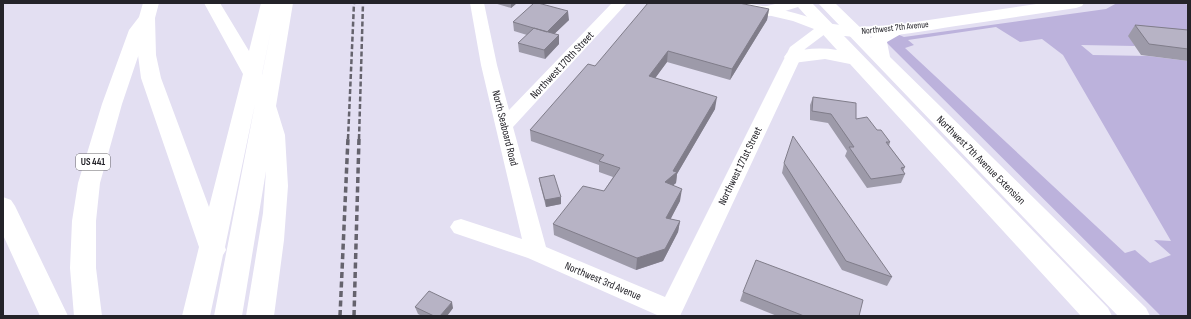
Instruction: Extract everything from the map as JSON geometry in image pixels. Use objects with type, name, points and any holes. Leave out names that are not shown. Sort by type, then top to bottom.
[{"type":"main road","points":[[212,3],[255,80],[268,111],[273,131],[276,156],[276,196],[260,316]]},
{"type":"main road","points":[[196,316],[269,3]]},
{"type":"main road","points":[[227,316],[286,3]]},
{"type":"main road","points":[[769,11],[782,8],[793,3]]},
{"type":"main road","name":"Northwest 7th Avenue Extension","points":[[803,3],[843,28],[881,58],[1136,316]]},
{"type":"main road","name":"Northwest 7th Avenue Extension","points":[[826,3],[843,28],[857,60],[1098,316]]},
{"type":"main road","name":"Northwest 7th Avenue","points":[[843,28],[985,3]]},
{"type":"main road","name":"Northwest 7th Avenue","points":[[843,28],[895,30],[1076,3]]},
{"type":"main road","points":[[149,10],[147,55],[151,78],[217,262],[227,316]]},
{"type":"main road","name":"US 441","points":[[88,316],[83,268],[84,221],[89,184],[94,160],[112,104],[138,30],[149,10]]},
{"type":"main road","points":[[881,58],[878,43],[879,38],[895,30]]},
{"type":"main road","points":[[793,57],[819,52],[857,60]]},
{"type":"main road","points":[[3,206],[19,244],[54,316]]},
{"type":"street","name":"North Seaboard Road","points":[[477,3],[489,65],[536,252]]},
{"type":"street","name":"Northwest 170th Street","points":[[504,126],[620,3]]},
{"type":"street","points":[[733,3],[843,28]]},
{"type":"street","name":"Northwest 171st Street","points":[[669,313],[798,47],[812,36],[843,28]]},
{"type":"street","name":"Northwest 3rd Avenue","points":[[461,227],[536,252],[669,313]]},
{"type":"shaded area","points":[[1117,3],[1183,3],[1188,5],[1188,42],[1129,36],[1135,46],[1081,45],[1093,55],[1148,56],[1188,61],[1188,316],[1161,316],[887,43],[887,40],[897,34],[904,37],[1106,9]],"holes":[[[996,27],[1020,42],[1042,39],[1063,55],[1171,241],[1154,240],[1171,255],[1150,263],[1135,250],[1125,253],[905,48],[914,45],[908,40]]]},
{"type":"building","points":[[534,3],[568,11],[547,32],[513,22]]},
{"type":"building","points":[[648,3],[739,3],[769,9],[732,69],[668,51],[649,76],[717,97],[673,171],[677,172],[665,182],[682,189],[666,218],[680,221],[665,249],[637,258],[553,224],[583,186],[604,191],[620,168],[599,161],[604,155],[530,130],[588,64],[595,66]]},
{"type":"building","points":[[1135,25],[1188,30],[1188,49],[1149,44]]},
{"type":"building","points":[[534,28],[559,35],[544,50],[518,43]]},
{"type":"building","points":[[813,97],[856,103],[856,119],[867,117],[877,130],[881,130],[890,142],[886,142],[905,167],[901,168],[905,174],[871,179],[849,147],[854,147],[831,114],[812,111]]},
{"type":"building","points":[[793,136],[892,277],[846,261],[784,163]]},
{"type":"building","points":[[554,175],[561,197],[545,200],[539,178]]},
{"type":"building","points":[[756,260],[863,300],[859,316],[804,316],[743,292]]},
{"type":"building","points":[[429,291],[452,302],[440,316],[434,316],[415,307]]},
{"type":"railway","points":[[348,139],[354,3]]},
{"type":"railway","points":[[359,139],[363,3]]},
{"type":"railway","points":[[340,316],[348,138]]},
{"type":"railway","points":[[354,316],[359,138]]}]
